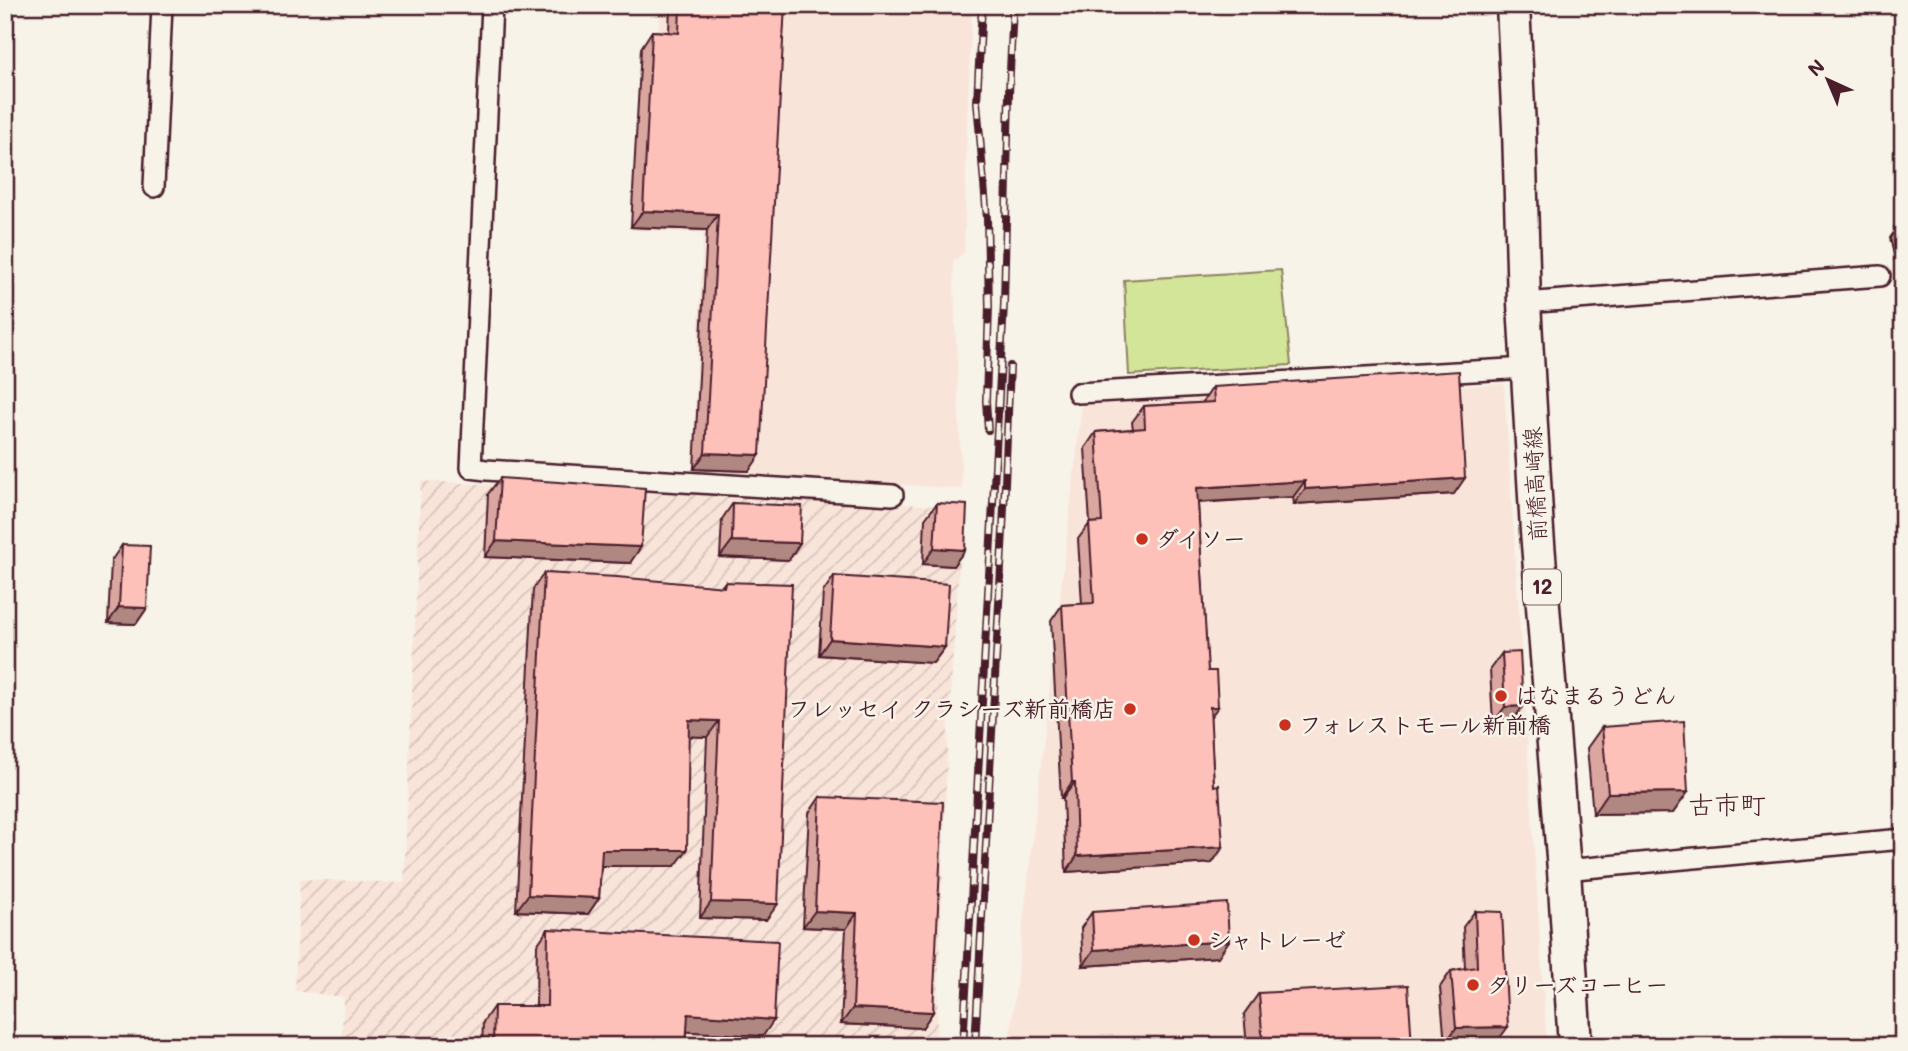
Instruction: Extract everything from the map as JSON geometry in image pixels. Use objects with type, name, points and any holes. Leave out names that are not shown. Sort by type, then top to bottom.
[{"type":"main road","name":"前橋高崎線","points":[[1513,5],[1520,128],[1524,303],[1537,531],[1575,1046]]},
{"type":"street","points":[[154,187],[162,5]]},
{"type":"street","points":[[492,5],[471,468],[893,495]]},
{"type":"street","points":[[1524,303],[1880,276]]},
{"type":"street","points":[[1078,393],[1528,368]]},
{"type":"street","points":[[1564,870],[1903,839]]},
{"type":"shaded area","points":[[662,5],[972,5],[964,253],[953,262],[962,489],[692,470],[703,233],[632,230],[640,48],[657,33]]},
{"type":"shaded area","name":"フォレストモール新前橋","points":[[1504,384],[1547,1046],[1009,1046],[1082,404]]},
{"type":"shaded area","points":[[421,481],[963,507],[948,730],[936,1046],[341,1046],[344,997],[295,991],[300,879],[404,883]]},
{"type":"green space","points":[[1281,270],[1291,365],[1129,375],[1124,280]]},
{"type":"building","points":[[680,5],[785,5],[760,455],[705,453],[718,214],[643,211],[652,31],[679,33]]},
{"type":"building","points":[[1459,371],[1465,478],[1305,489],[1305,481],[1197,488],[1208,671],[1216,671],[1218,707],[1210,707],[1214,786],[1219,785],[1223,847],[1077,856],[1075,782],[1072,782],[1062,605],[1094,603],[1089,523],[1102,522],[1096,432],[1145,428],[1144,406],[1214,402],[1213,387]]},
{"type":"building","points":[[500,478],[645,488],[641,547],[496,541]]},
{"type":"building","points":[[733,503],[802,506],[800,543],[732,541]]},
{"type":"building","points":[[937,503],[967,505],[965,550],[934,548]]},
{"type":"building","points":[[122,545],[150,546],[147,608],[119,607]]},
{"type":"building","points":[[544,573],[724,587],[725,582],[792,584],[778,904],[711,902],[719,721],[689,720],[687,850],[602,850],[599,898],[528,895]]},
{"type":"building","points":[[834,576],[949,584],[945,647],[830,639]]},
{"type":"building","points":[[1520,652],[1523,706],[1505,707],[1502,653]]},
{"type":"building","points":[[1684,721],[1688,792],[1608,793],[1602,727]]},
{"type":"building","points":[[820,797],[943,802],[933,1012],[853,1008],[857,913],[815,911]]},
{"type":"building","points":[[1227,903],[1229,941],[1094,950],[1092,912]]},
{"type":"building","name":"タリーズコーヒー","points":[[1475,911],[1502,912],[1508,1027],[1456,1028],[1451,971],[1477,967]]},
{"type":"building","points":[[548,929],[778,941],[774,1020],[688,1014],[686,1046],[493,1044],[494,1006],[547,1006]]},
{"type":"building","points":[[1408,985],[1412,1046],[1263,1046],[1259,993]]},
{"type":"railway","points":[[982,5],[977,102],[987,219],[988,430]]},
{"type":"railway","points":[[963,1046],[1004,304],[1013,5]]},
{"type":"railway","points":[[975,1046],[1010,366]]},
{"type":"place","name":"ダイソー","points":[[1142,539]]},
{"type":"place","name":"はなまるうどん","points":[[1501,696]]},
{"type":"place","name":"フレッセイ クラシーズ新前橋店","points":[[1130,709]]},
{"type":"place","name":"フォレストモール新前橋","points":[[1285,725]]},
{"type":"place","name":"シャトレーゼ","points":[[1194,940]]},
{"type":"place","name":"タリーズコーヒー","points":[[1473,985]]},
{"type":"district","name":"古市町","points":[[1727,805]]}]
